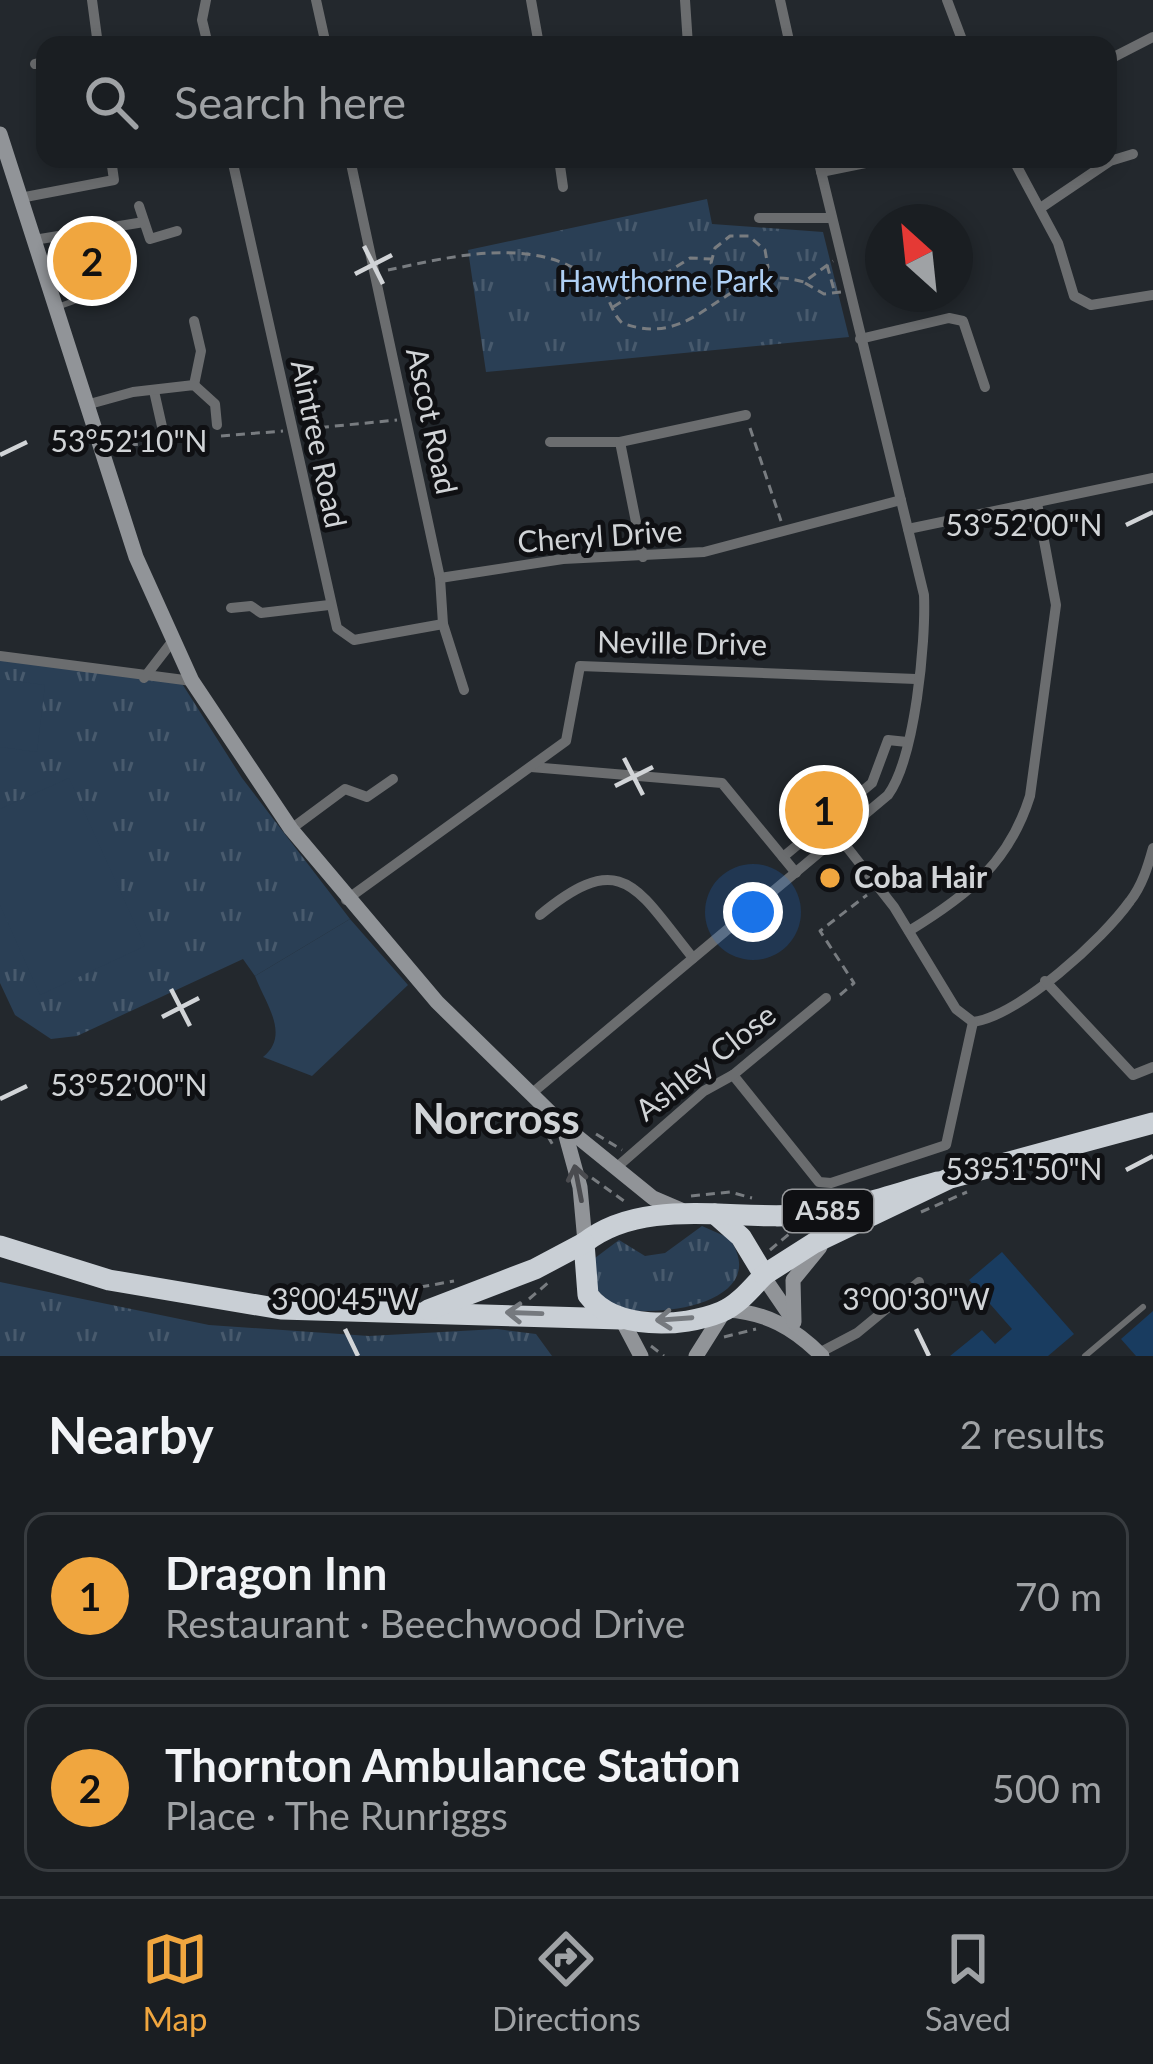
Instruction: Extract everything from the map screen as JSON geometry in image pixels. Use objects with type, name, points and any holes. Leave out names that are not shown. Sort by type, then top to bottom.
[{"type":"highway","name":"A585","points":[[427,1310],[542,1266],[620,1225],[697,1208],[816,1214],[1153,1123]]},
{"type":"highway","name":"A585","points":[[0,1246],[182,1296],[281,1309],[690,1318],[725,1310],[764,1275],[938,1182]]},
{"type":"highway","name":"A585","points":[[697,1208],[741,1237],[764,1275]]},
{"type":"highway","points":[[585,1243],[587,1294],[621,1320]]},
{"type":"main road","points":[[0,134],[6,171],[20,198],[57,307],[100,448],[171,643],[192,681],[291,829],[346,900],[437,1002],[562,1125],[645,1192],[672,1208],[697,1208]]},
{"type":"main road","points":[[562,1125],[578,1180],[585,1243]]},
{"type":"main road","points":[[797,1329],[795,1276],[835,1233]]},
{"type":"main road","points":[[764,1275],[797,1329],[821,1354]]},
{"type":"main road","points":[[696,1356],[725,1310],[765,1316],[797,1329]]},
{"type":"main road","points":[[621,1320],[641,1356]]},
{"type":"street","points":[[92,0],[97,36]]},
{"type":"street","points":[[206,0],[202,20],[206,36]]},
{"type":"street","points":[[316,0],[324,36]]},
{"type":"street","points":[[531,0],[537,36]]},
{"type":"street","points":[[685,0],[687,36]]},
{"type":"street","points":[[779,0],[788,36]]},
{"type":"street","points":[[947,0],[961,36]]},
{"type":"street","points":[[1117,55],[1153,37]]},
{"type":"street","points":[[1117,158],[1133,154]]},
{"type":"street","points":[[20,198],[114,180],[112,168]]},
{"type":"street","name":"Aintree Road","points":[[234,168],[329,605]]},
{"type":"street","name":"Ascot Road","points":[[352,168],[440,578],[443,624],[464,690]]},
{"type":"street","points":[[560,168],[563,187]]},
{"type":"street","points":[[531,1094],[896,784],[913,702],[924,595],[860,339],[841,292],[820,168]]},
{"type":"street","points":[[1018,168],[1042,207],[1074,296],[1091,304],[1153,295]]},
{"type":"street","points":[[1042,207],[1098,168]]},
{"type":"street","points":[[139,206],[150,239],[177,231]]},
{"type":"street","points":[[759,218],[830,218]]},
{"type":"street","points":[[34,240],[144,222]]},
{"type":"street","points":[[860,339],[949,318],[963,321],[985,387]]},
{"type":"street","points":[[194,321],[201,351],[194,385]]},
{"type":"street","points":[[86,405],[194,385]]},
{"type":"street","points":[[194,385],[215,404],[217,425]]},
{"type":"street","points":[[154,391],[163,431]]},
{"type":"street","points":[[550,442],[620,442],[746,415]]},
{"type":"street","points":[[620,442],[643,557]]},
{"type":"street","points":[[908,529],[1153,478]]},
{"type":"street","name":"Cheryl Drive","points":[[440,578],[563,559],[704,552],[901,500]]},
{"type":"street","points":[[909,931],[993,871],[1022,823],[1030,796],[1057,605],[1037,503]]},
{"type":"street","points":[[231,608],[251,606],[260,613],[329,605],[337,628],[354,640],[443,624]]},
{"type":"street","points":[[144,678],[171,643]]},
{"type":"street","points":[[0,656],[192,681]]},
{"type":"street","name":"Neville Drive","points":[[346,900],[570,735],[580,666],[916,680]]},
{"type":"street","points":[[783,857],[872,783],[888,740],[907,742]]},
{"type":"street","points":[[531,767],[722,783],[796,873]]},
{"type":"street","points":[[291,829],[345,789],[367,797],[393,778]]},
{"type":"street","points":[[839,837],[909,931],[956,1009],[973,1022]]},
{"type":"street","points":[[973,1022],[997,1015],[1045,981],[1131,900],[1153,848]]},
{"type":"street","points":[[540,915],[579,883],[598,878],[628,884],[693,958]]},
{"type":"street","points":[[1045,981],[1132,1075],[1153,1067]]},
{"type":"street","name":"Ashley Close","points":[[617,1167],[704,1091],[733,1075],[826,998]]},
{"type":"street","points":[[733,1075],[819,1182],[832,1184],[946,1145],[973,1022]]},
{"type":"street","points":[[821,1354],[857,1333],[920,1282]]},
{"type":"lane","points":[[57,307],[105,290],[116,268]]},
{"type":"lane","points":[[1084,1356],[1143,1306]]},
{"type":"path","points":[[731,290],[716,276],[711,260],[724,239],[749,236],[768,257],[759,282]]},
{"type":"path","points":[[375,273],[468,253],[483,258],[532,254],[587,278],[622,322],[636,328],[682,328],[731,290],[759,282],[804,282],[834,261],[841,292],[816,291],[804,282]]},
{"type":"path","points":[[612,309],[690,258],[711,260]]},
{"type":"path","points":[[746,415],[783,528]]},
{"type":"path","points":[[100,448],[405,419]]},
{"type":"path","points":[[826,998],[854,983],[820,931],[878,887]]},
{"type":"path","points":[[536,1117],[557,1153]]},
{"type":"path","points":[[598,1132],[619,1148]]},
{"type":"path","points":[[578,1180],[590,1177],[627,1204],[645,1192]]},
{"type":"path","points":[[697,1208],[730,1192],[758,1200]]},
{"type":"path","points":[[526,1313],[527,1300],[549,1282],[542,1266]]},
{"type":"path","points":[[385,1291],[468,1278]]},
{"type":"path","points":[[718,1341],[762,1329]]},
{"type":"green space","name":"Hawthorne Park","points":[[707,199],[712,224],[823,232],[849,337],[486,372],[468,250]]},
{"type":"green space","points":[[0,656],[181,682],[242,778],[350,919],[255,976],[243,959],[77,1036],[51,1039],[15,1015],[0,983]]},
{"type":"green space","points":[[0,679],[45,685],[37,752],[0,747]]},
{"type":"green space","points":[[69,778],[145,946],[40,995],[0,905],[0,809]]},
{"type":"green space","points":[[350,919],[408,985],[312,1076],[263,1057],[275,1039],[275,1029],[255,976]]},
{"type":"green space","points":[[702,1226],[729,1238],[739,1260],[736,1278],[724,1291],[682,1308],[658,1311],[615,1306],[596,1289],[595,1258],[619,1240],[645,1256],[665,1253]]},
{"type":"green space","points":[[0,1282],[209,1325],[369,1336],[497,1329],[536,1334],[552,1356],[0,1356]]},
{"type":"building","points":[[128,237],[133,255],[92,267],[97,285],[80,290],[69,254]]},
{"type":"building","points":[[1002,1252],[1074,1334],[1048,1356],[950,1356],[982,1330],[995,1344],[1012,1329],[969,1280]]},
{"type":"building","points":[[1153,1311],[1153,1356],[1136,1356],[1121,1339]]},
{"type":"place","name":"Thornton Ambulance Station","points":[[92,261]]},
{"type":"place","name":"Dragon Inn","points":[[824,810]]},
{"type":"place","name":"Coba Hair","points":[[830,878]]},
{"type":"district","name":"Norcross","points":[[496,1119]]}]
